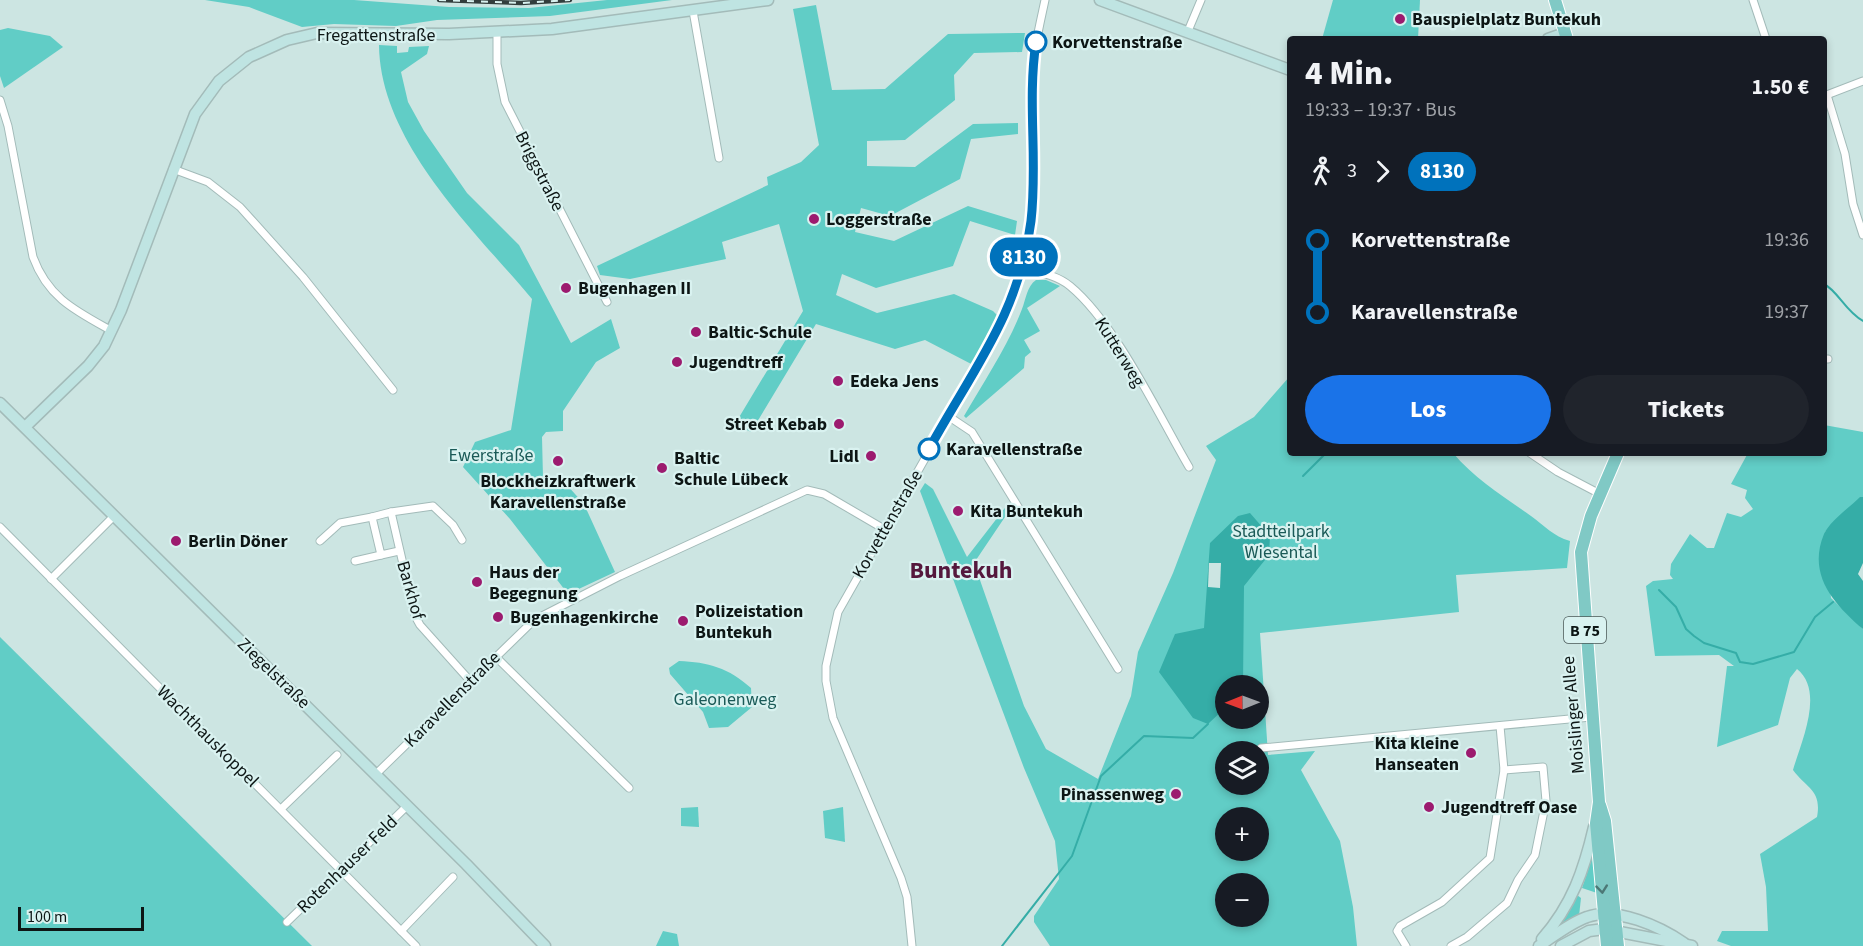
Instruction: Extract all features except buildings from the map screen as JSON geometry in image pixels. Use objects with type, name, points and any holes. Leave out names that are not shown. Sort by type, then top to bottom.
[{"type":"main road","points":[[1555,0],[1566,36]]},
{"type":"main road","name":"Moislinger Allee","points":[[1610,915],[1614,900],[1605,821],[1599,802],[1591,717],[1581,552],[1600,494],[1617,456]]},
{"type":"main road","name":"Moislinger Allee","points":[[1599,802],[1596,823],[1610,915]]},
{"type":"main road","name":"B 75","points":[[1607,946],[1611,929],[1610,915]]},
{"type":"main road","name":"B 75","points":[[1611,929],[1618,946]]},
{"type":"street","name":"Fregattenstraße","points":[[25,427],[88,366],[112,331],[195,114],[219,81],[249,57],[275,44],[301,36],[334,32],[497,33],[552,29],[768,0]]},
{"type":"street","name":"Korvettenstraße","points":[[912,946],[907,897],[833,718],[826,681],[826,666],[838,612],[1003,321],[1022,268],[1034,186],[1031,85],[1037,37],[1045,0]]},
{"type":"street","points":[[1100,0],[1287,69]]},
{"type":"street","points":[[1188,31],[1201,0]]},
{"type":"street","points":[[1753,0],[1765,36]]},
{"type":"street","points":[[693,10],[719,158]]},
{"type":"street","name":"Briggstraße","points":[[497,33],[497,64],[505,102],[607,302]]},
{"type":"street","points":[[1827,96],[1863,81]]},
{"type":"street","points":[[1827,99],[1845,154],[1853,204],[1863,235]]},
{"type":"street","points":[[0,100],[8,126],[33,257],[39,275],[65,304],[112,331]]},
{"type":"street","points":[[173,169],[208,183],[240,207],[303,277],[393,390]]},
{"type":"street","name":"Kutterweg","points":[[1022,268],[1045,273],[1068,285],[1096,312],[1190,467]]},
{"type":"street","name":"Ziegelstraße","points":[[0,403],[545,946]]},
{"type":"street","points":[[948,416],[972,432],[1118,669]]},
{"type":"street","points":[[1535,456],[1600,494]]},
{"type":"street","name":"Karavellenstraße","points":[[375,775],[534,620],[565,602],[798,492],[807,490],[824,494],[884,529]]},
{"type":"street","points":[[320,541],[340,524],[391,512],[433,506],[453,525],[462,540]]},
{"type":"street","name":"Barkhof","points":[[391,512],[415,616],[420,626],[472,682]]},
{"type":"street","points":[[51,579],[114,516]]},
{"type":"street","name":"Barkhof","points":[[372,517],[381,555]]},
{"type":"street","name":"Wachthauskoppel","points":[[0,527],[416,946]]},
{"type":"street","name":"Barkhof","points":[[355,561],[399,550]]},
{"type":"street","points":[[495,657],[629,788]]},
{"type":"street","points":[[1269,747],[1591,717]]},
{"type":"street","points":[[1406,946],[1397,931],[1400,926],[1442,902],[1490,858],[1504,770],[1500,726]]},
{"type":"street","points":[[281,809],[337,755]]},
{"type":"street","points":[[1451,946],[1467,937],[1507,903],[1518,880],[1535,855],[1546,801],[1543,767],[1504,770]]},
{"type":"street","name":"Rotenhauser Feld","points":[[287,922],[407,806]]},
{"type":"street","points":[[1538,946],[1575,890],[1585,869],[1596,823]]},
{"type":"street","points":[[401,931],[453,877]]},
{"type":"street","points":[[1538,946],[1587,917],[1610,915],[1656,928],[1688,945]]},
{"type":"street","points":[[1561,946],[1589,931],[1611,929],[1688,945]]},
{"type":"green space","points":[[205,0],[354,0],[449,7],[529,8],[607,0],[672,0],[550,16],[437,20],[396,26],[334,24],[302,27],[249,7]]},
{"type":"green space","points":[[1333,0],[1420,0],[1418,36],[1323,36]]},
{"type":"green space","points":[[816,5],[832,90],[885,89],[948,34],[1025,33],[1022,52],[974,53],[954,75],[955,100],[905,140],[867,141],[867,166],[915,167],[973,124],[1018,123],[1018,134],[971,139],[960,179],[890,216],[861,208],[855,232],[894,241],[968,206],[1017,221],[1015,235],[970,221],[953,266],[876,288],[842,274],[836,295],[877,313],[954,294],[993,311],[1003,321],[977,367],[925,340],[895,349],[816,324],[751,432],[735,424],[803,311],[779,224],[722,242],[726,259],[630,279],[600,275],[597,266],[768,185],[767,177],[801,162],[819,145],[793,9]]},
{"type":"green space","points":[[8,28],[50,36],[63,47],[4,88],[0,76],[0,30]]},
{"type":"green space","name":"Ewerstraße","points":[[379,45],[397,46],[397,53],[408,52],[409,47],[429,46],[427,54],[401,72],[408,102],[424,131],[467,193],[519,245],[571,343],[611,319],[620,348],[596,362],[563,411],[563,431],[546,432],[542,437],[543,478],[546,482],[566,484],[584,504],[615,572],[568,594],[510,519],[463,467],[475,442],[511,430],[532,299],[458,214],[413,150],[395,116],[383,81]]},
{"type":"green space","points":[[1036,280],[1046,280],[1060,286],[1027,308],[1040,331],[1024,340],[1031,352],[1025,357],[1024,368],[966,418],[964,416],[1003,350],[1029,289]]},
{"type":"green space","name":"Stadtteilpark Wiesental","points":[[1287,379],[1287,456],[1456,456],[1490,487],[1554,534],[1570,541],[1567,568],[1456,575],[1459,612],[1260,633],[1263,675],[1215,675],[1215,729],[1266,729],[1267,741],[1215,741],[1215,795],[1269,795],[1269,755],[1315,751],[1301,770],[1340,841],[1353,907],[1357,946],[1050,946],[1034,922],[1034,916],[1059,879],[1055,841],[1024,768],[920,491],[925,483],[933,489],[967,557],[1008,504],[1011,508],[974,563],[1024,706],[1046,749],[1098,779],[1131,696],[1138,652],[1173,573],[1216,460],[1206,446],[1254,417]]},
{"type":"green space","points":[[1827,426],[1863,432],[1863,497],[1825,532],[1831,598],[1863,629],[1863,946],[1731,946],[1717,941],[1722,931],[1768,931],[1766,887],[1760,854],[1817,817],[1818,808],[1812,790],[1793,770],[1805,732],[1810,703],[1805,679],[1797,669],[1790,678],[1778,725],[1717,747],[1727,666],[1734,666],[1719,655],[1655,656],[1646,586],[1653,581],[1673,579],[1670,575],[1671,564],[1690,534],[1707,548],[1714,548],[1727,513],[1741,517],[1753,509],[1745,498],[1747,490],[1731,484],[1746,456],[1827,456]]},
{"type":"green space","points":[[0,637],[312,946],[0,946]]},
{"type":"green space","name":"Galeonenweg","points":[[679,661],[718,667],[735,675],[751,688],[752,707],[728,727],[709,728],[703,712],[670,674],[669,668]]},
{"type":"green space","points":[[698,807],[699,827],[681,826],[681,808]]},
{"type":"green space","points":[[843,807],[845,842],[825,838],[823,811]]},
{"type":"green space","points":[[1593,855],[1597,893],[1582,888]]},
{"type":"green space","points":[[1577,895],[1581,898],[1579,916],[1559,927]]},
{"type":"green space","points":[[663,931],[677,934],[679,946],[656,946]]},
{"type":"shaded area","points":[[1860,497],[1863,497],[1863,563],[1858,574],[1863,581],[1863,629],[1833,599],[1826,588],[1819,563],[1820,549],[1827,529]]},
{"type":"shaded area","points":[[1250,513],[1270,536],[1269,555],[1244,586],[1243,675],[1215,675],[1215,717],[1208,724],[1193,718],[1159,672],[1175,634],[1204,628],[1210,543],[1238,516]]},
{"type":"pier","points":[[1209,563],[1221,563],[1220,588],[1208,587]]},
{"type":"waterway","points":[[1827,286],[1851,312],[1863,321]]},
{"type":"waterway","points":[[1303,476],[1323,456]]},
{"type":"waterway","points":[[1659,590],[1676,607],[1686,629],[1694,636],[1704,643],[1736,653],[1740,662],[1753,664],[1794,652],[1815,617],[1833,602]]},
{"type":"waterway","points":[[1002,946],[1072,856],[1101,776],[1144,736],[1193,738],[1208,724]]},
{"type":"railway","points":[[439,0],[521,3],[570,0]]},
{"type":"bus line","name":"8130","points":[[929,449],[1003,321],[1022,268],[1031,220],[1034,186],[1031,85],[1036,42]]},
{"type":"place","name":"Bauspielplatz Buntekuh","points":[[1400,19]]},
{"type":"place","name":"Korvettenstraße","points":[[1036,42]]},
{"type":"place","name":"Loggerstraße","points":[[814,219]]},
{"type":"place","name":"Bugenhagen II","points":[[566,288]]},
{"type":"place","name":"Baltic-Schule","points":[[696,332]]},
{"type":"place","name":"Jugendtreff","points":[[677,362]]},
{"type":"place","name":"Edeka Jens","points":[[838,381]]},
{"type":"place","name":"Street Kebab","points":[[839,424]]},
{"type":"place","name":"Karavellenstraße","points":[[929,449]]},
{"type":"place","name":"Lidl","points":[[871,456]]},
{"type":"place","name":"Blockheizkraftwerk Karavellenstraße","points":[[558,461]]},
{"type":"place","name":"Baltic Schule Lübeck","points":[[662,468]]},
{"type":"place","name":"Kita Buntekuh","points":[[958,511]]},
{"type":"place","name":"Berlin Döner","points":[[176,541]]},
{"type":"place","name":"Haus der Begegnung","points":[[477,582]]},
{"type":"place","name":"Bugenhagenkirche","points":[[498,617]]},
{"type":"place","name":"Polizeistation Buntekuh","points":[[683,621]]},
{"type":"place","name":"Kita kleine Hanseaten","points":[[1471,753]]},
{"type":"place","name":"Pinassenweg","points":[[1176,794]]},
{"type":"place","name":"Jugendtreff Oase","points":[[1429,807]]},
{"type":"district","name":"Buntekuh","points":[[961,570]]}]
